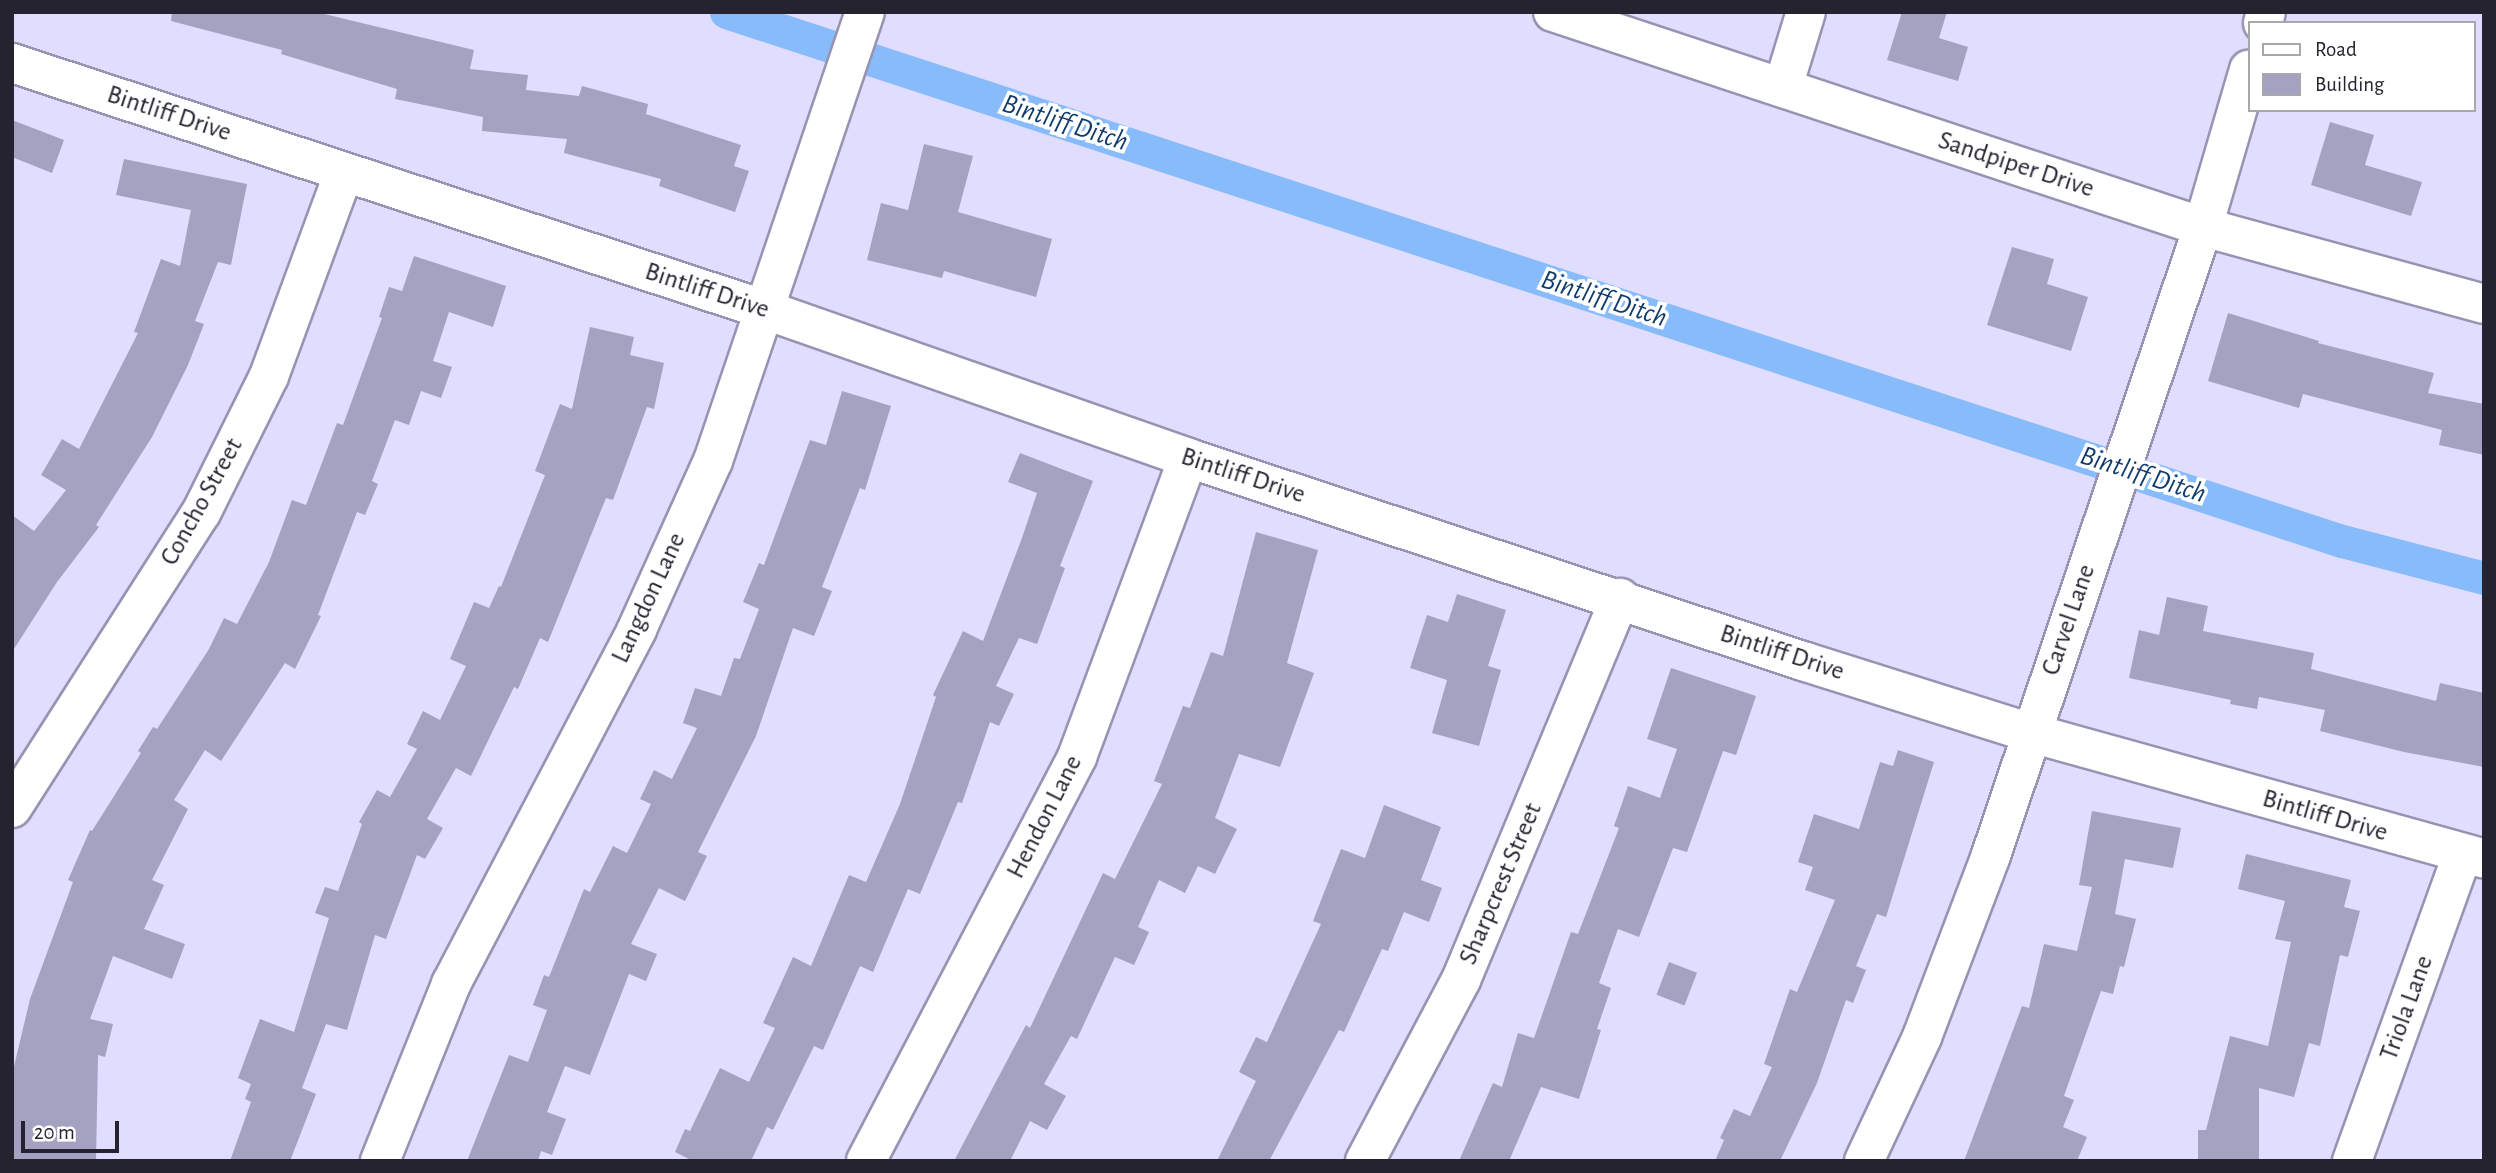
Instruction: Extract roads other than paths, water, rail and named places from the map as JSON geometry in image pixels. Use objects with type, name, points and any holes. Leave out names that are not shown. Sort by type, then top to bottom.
[{"type":"street","name":"Langdon Lane","points":[[380,1161],[451,984],[637,629],[713,461],[865,12]]},
{"type":"street","name":"Sandpiper Drive","points":[[1553,12],[2203,227],[2484,304]]},
{"type":"street","points":[[1783,87],[1806,12]]},
{"type":"street","name":"Bintliff Drive","points":[[12,63],[766,310],[1188,458],[2031,733],[2473,857]]},
{"type":"street","name":"Carvel Lane","points":[[1864,1161],[1922,1037],[1991,855],[2203,227],[2248,73]]},
{"type":"street","name":"Concho Street","points":[[12,808],[201,513],[269,376],[344,172]]},
{"type":"street","name":"Hendon Lane","points":[[866,1161],[1077,757],[1188,458]]},
{"type":"street","name":"Sharpcrest Street","points":[[1365,1161],[1461,980],[1620,598]]},
{"type":"street","name":"Triola Lane","points":[[2352,1161],[2473,857]]},
{"type":"waterway","name":"Bintliff Ditch","points":[[726,12],[2342,541],[2484,578]]}]
